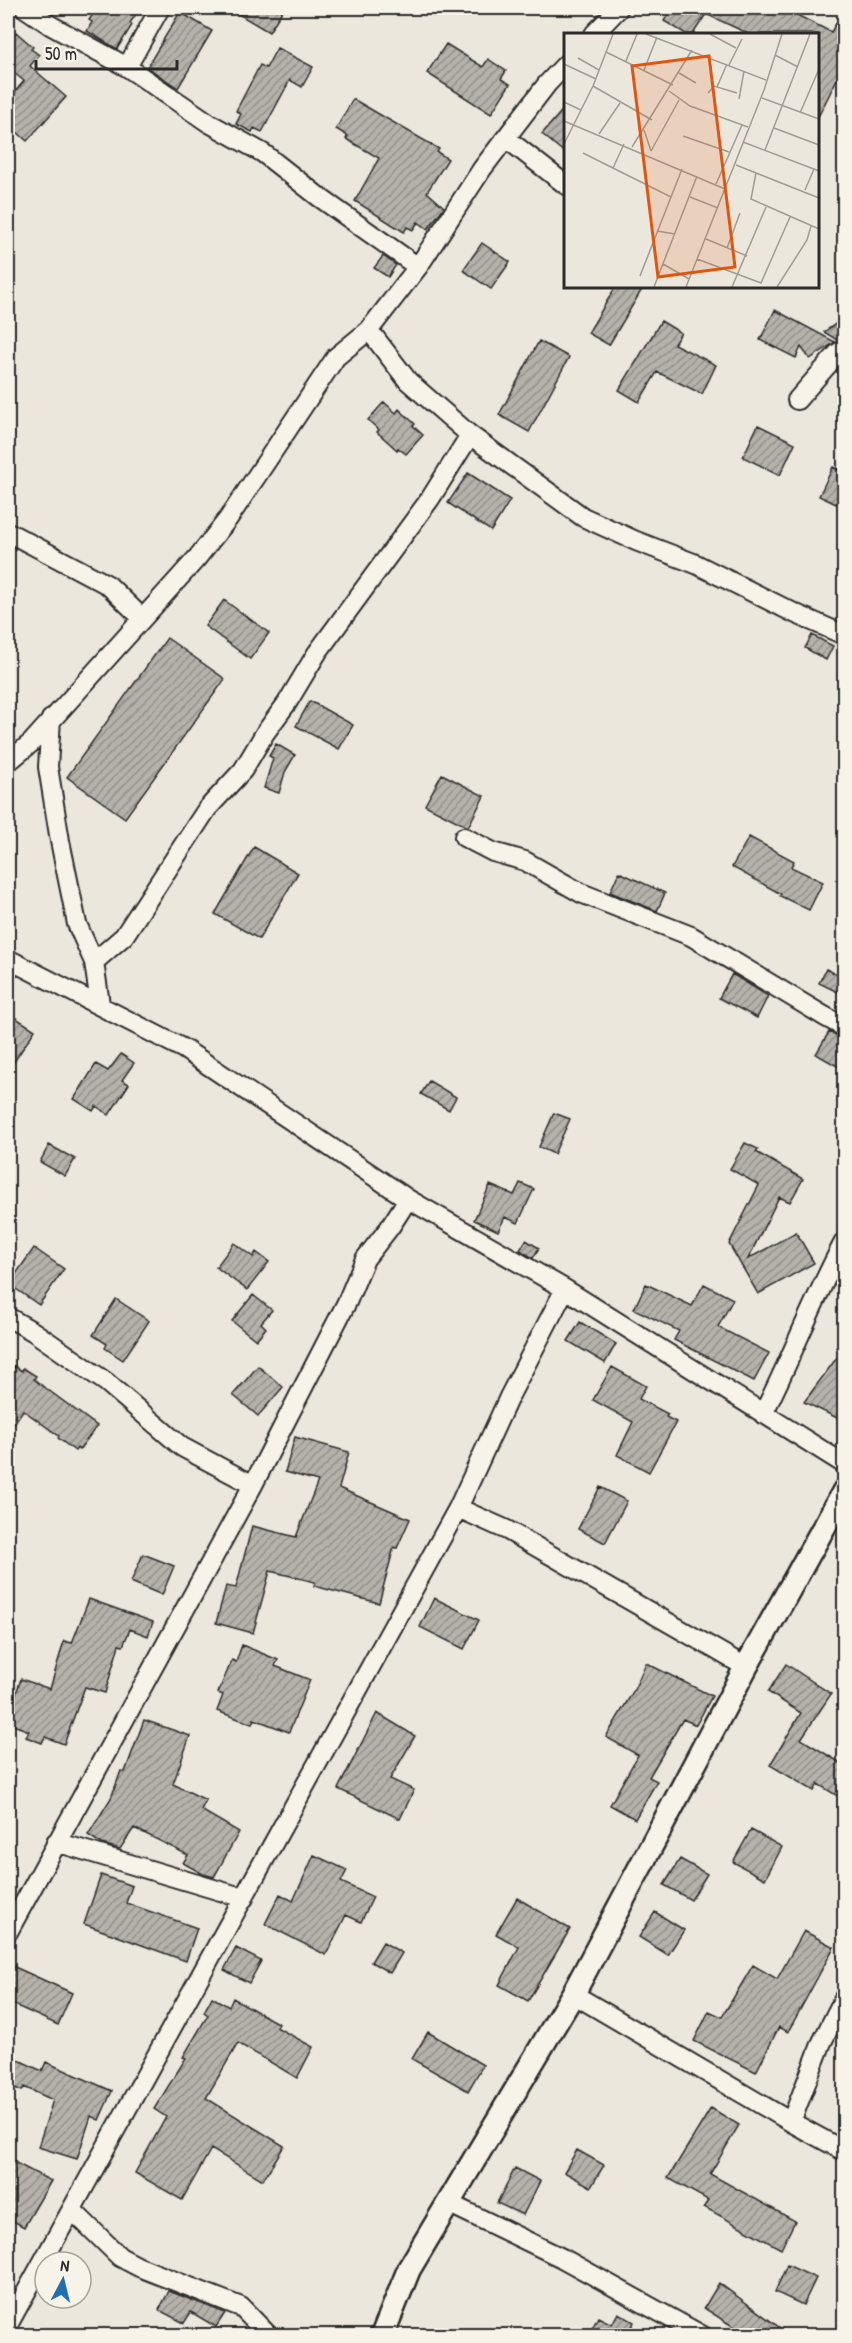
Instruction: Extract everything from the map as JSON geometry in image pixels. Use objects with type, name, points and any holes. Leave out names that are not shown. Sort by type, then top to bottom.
[{"type":"street","points":[[26,8],[50,25],[127,67],[209,123],[263,153],[319,197],[418,267]]},
{"type":"street","points":[[127,67],[160,8]]},
{"type":"street","points":[[595,33],[619,8]]},
{"type":"street","points":[[8,762],[31,743],[197,558],[228,519],[336,357],[369,330],[418,267],[482,169],[547,84],[564,66]]},
{"type":"street","points":[[507,139],[564,183]]},
{"type":"street","points":[[369,330],[408,381],[470,435],[583,517],[636,541],[696,564],[844,635]]},
{"type":"street","points":[[797,400],[844,349]]},
{"type":"street","points":[[94,962],[124,936],[207,809],[243,770],[317,653],[430,499],[470,435]]},
{"type":"street","points":[[8,532],[108,585],[142,618]]},
{"type":"street","points":[[51,719],[48,767],[60,842],[77,924],[94,962],[100,1004]]},
{"type":"street","points":[[464,837],[493,852],[525,861],[581,893],[691,936],[844,1027]]},
{"type":"street","points":[[8,959],[100,1004],[184,1049],[408,1199],[565,1289],[844,1464]]},
{"type":"street","points":[[8,1932],[253,1485],[347,1302],[365,1259],[408,1199]]},
{"type":"street","points":[[763,1413],[790,1360],[824,1280],[844,1242]]},
{"type":"street","points":[[8,2325],[458,1508],[509,1397],[565,1289]]},
{"type":"street","points":[[8,1317],[34,1332],[106,1382],[182,1447],[253,1485]]},
{"type":"street","points":[[382,2336],[409,2269],[573,1994],[746,1667],[844,1491]]},
{"type":"street","points":[[458,1508],[507,1530],[746,1667]]},
{"type":"street","points":[[56,1842],[244,1898]]},
{"type":"street","points":[[573,1994],[844,2151]]},
{"type":"street","points":[[791,2122],[822,2042],[844,1998]]},
{"type":"street","points":[[448,2203],[562,2258],[703,2336]]},
{"type":"street","points":[[72,2210],[120,2257],[139,2267],[241,2307],[269,2336]]},
{"type":"building","points":[[97,8],[125,8],[136,14],[117,49],[87,31],[92,22],[89,20]]},
{"type":"building","points":[[228,8],[284,8],[269,32]]},
{"type":"building","points":[[672,8],[783,8],[831,32],[844,10],[844,65],[819,115],[819,33],[747,33],[706,14],[694,33],[684,33],[664,21]]},
{"type":"building","points":[[180,12],[212,31],[178,88],[147,67]]},
{"type":"building","points":[[16,32],[39,55],[30,66],[66,97],[27,141],[8,124],[8,100],[24,81],[8,68],[8,41]]},
{"type":"building","points":[[446,44],[483,67],[488,59],[506,71],[501,79],[510,84],[491,114],[427,73]]},
{"type":"building","points":[[277,48],[313,67],[302,87],[290,80],[262,132],[254,128],[252,132],[236,124],[241,114],[236,111],[260,65],[266,68]]},
{"type":"building","points":[[353,99],[439,149],[437,152],[448,159],[427,192],[444,207],[428,229],[418,222],[413,230],[407,227],[404,232],[355,201],[379,158],[346,139],[348,136],[336,129]]},
{"type":"building","points":[[564,108],[564,152],[542,134]]},
{"type":"building","points":[[482,243],[510,262],[491,289],[463,270]]},
{"type":"building","points":[[383,256],[396,265],[388,277],[374,268]]},
{"type":"building","points":[[615,288],[636,288],[641,291],[609,345],[588,333]]},
{"type":"building","points":[[775,310],[835,342],[810,359],[801,347],[796,358],[760,340]]},
{"type":"building","points":[[661,321],[681,333],[674,344],[716,365],[702,394],[657,372],[639,402],[619,390]]},
{"type":"building","points":[[837,323],[844,328],[844,338],[837,340],[824,332]]},
{"type":"building","points":[[539,341],[569,357],[529,432],[499,415]]},
{"type":"building","points":[[384,402],[396,413],[399,409],[423,435],[406,454],[398,448],[397,450],[377,432],[379,430],[368,420]]},
{"type":"building","points":[[758,425],[795,443],[780,475],[743,457]]},
{"type":"building","points":[[833,467],[844,473],[844,486],[836,504],[819,496]]},
{"type":"building","points":[[468,473],[510,500],[491,531],[448,503]]},
{"type":"building","points":[[224,600],[269,633],[250,659],[205,626]]},
{"type":"building","points":[[812,635],[833,646],[826,660],[805,648]]},
{"type":"building","points":[[167,638],[225,679],[125,818],[67,777]]},
{"type":"building","points":[[310,701],[353,725],[339,749],[296,726]]},
{"type":"building","points":[[276,744],[295,755],[285,772],[279,793],[264,788],[273,758],[269,756]]},
{"type":"building","points":[[442,774],[484,796],[468,827],[425,805]]},
{"type":"building","points":[[749,837],[794,861],[791,867],[823,882],[809,910],[780,896],[781,894],[732,867]]},
{"type":"building","points":[[254,847],[298,873],[259,939],[215,914]]},
{"type":"building","points":[[619,872],[665,893],[657,911],[610,892]]},
{"type":"building","points":[[826,969],[844,978],[844,995],[819,983]]},
{"type":"building","points":[[732,974],[768,996],[757,1018],[719,998]]},
{"type":"building","points":[[8,1013],[35,1030],[8,1071]]},
{"type":"building","points":[[829,1032],[844,1038],[844,1070],[816,1054]]},
{"type":"building","points":[[121,1054],[134,1063],[122,1080],[129,1084],[109,1115],[96,1106],[93,1111],[74,1099],[96,1064],[108,1071]]},
{"type":"building","points":[[429,1081],[456,1097],[449,1110],[421,1094]]},
{"type":"building","points":[[554,1113],[570,1119],[554,1154],[539,1147]]},
{"type":"building","points":[[745,1143],[758,1149],[756,1152],[803,1179],[790,1202],[779,1197],[748,1259],[796,1232],[814,1263],[758,1294],[729,1244],[759,1185],[730,1169]]},
{"type":"building","points":[[49,1145],[75,1159],[65,1176],[40,1162]]},
{"type":"building","points":[[520,1183],[534,1189],[518,1223],[505,1217],[498,1231],[474,1220],[490,1185],[514,1195]]},
{"type":"building","points":[[526,1240],[539,1248],[533,1258],[520,1250]]},
{"type":"building","points":[[234,1243],[253,1257],[256,1252],[269,1262],[247,1290],[216,1267]]},
{"type":"building","points":[[34,1248],[64,1269],[39,1305],[9,1284]]},
{"type":"building","points":[[646,1284],[692,1306],[704,1284],[733,1299],[718,1327],[769,1353],[754,1381],[674,1340],[679,1331],[634,1309]]},
{"type":"building","points":[[253,1295],[272,1310],[261,1323],[266,1328],[256,1340],[232,1321]]},
{"type":"building","points":[[116,1299],[149,1321],[123,1360],[105,1348],[107,1344],[93,1335]]},
{"type":"building","points":[[580,1322],[616,1344],[605,1363],[568,1341]]},
{"type":"building","points":[[844,1348],[844,1403],[837,1418],[804,1402]]},
{"type":"building","points":[[14,1366],[22,1371],[23,1368],[36,1376],[34,1379],[40,1384],[97,1426],[79,1450],[77,1448],[75,1451],[58,1438],[59,1436],[23,1410],[8,1433],[8,1375]]},
{"type":"building","points":[[258,1366],[283,1387],[258,1416],[233,1395]]},
{"type":"building","points":[[612,1367],[646,1386],[639,1399],[668,1414],[666,1417],[676,1422],[649,1472],[617,1455],[633,1422],[593,1400]]},
{"type":"building","points":[[295,1437],[349,1452],[339,1488],[410,1519],[397,1548],[394,1547],[379,1603],[314,1586],[315,1582],[270,1571],[253,1633],[216,1623],[226,1586],[236,1588],[252,1526],[296,1537],[318,1481],[285,1472]]},
{"type":"building","points":[[600,1487],[627,1501],[605,1543],[578,1529]]},
{"type":"building","points":[[143,1554],[174,1566],[162,1595],[131,1582]]},
{"type":"building","points":[[434,1598],[479,1620],[464,1649],[420,1627]]},
{"type":"building","points":[[89,1599],[153,1622],[148,1636],[130,1629],[123,1646],[119,1645],[105,1693],[85,1687],[64,1744],[45,1737],[42,1743],[26,1737],[29,1731],[8,1723],[21,1679],[50,1689],[64,1641],[72,1643]]},
{"type":"building","points":[[242,1645],[278,1660],[275,1666],[310,1680],[289,1732],[254,1719],[252,1724],[217,1711],[223,1695],[218,1693],[232,1660],[236,1662]]},
{"type":"building","points":[[646,1663],[712,1696],[696,1725],[683,1719],[649,1777],[657,1781],[635,1819],[610,1805],[638,1755],[606,1737],[634,1690]]},
{"type":"building","points":[[786,1664],[831,1694],[801,1739],[844,1765],[844,1800],[818,1784],[814,1791],[770,1765],[801,1713],[768,1692]]},
{"type":"building","points":[[377,1713],[415,1736],[390,1779],[414,1790],[400,1819],[338,1789]]},
{"type":"building","points":[[144,1720],[190,1736],[173,1784],[206,1800],[201,1810],[239,1832],[214,1877],[183,1863],[188,1855],[134,1828],[120,1849],[102,1844],[88,1835],[111,1798],[121,1771],[125,1772]]},
{"type":"building","points":[[751,1830],[782,1847],[765,1879],[733,1862]]},
{"type":"building","points":[[314,1855],[347,1870],[341,1882],[373,1897],[361,1922],[346,1915],[326,1955],[265,1924],[280,1894],[293,1901]]},
{"type":"building","points":[[680,1859],[707,1874],[691,1900],[664,1885]]},
{"type":"building","points":[[101,1875],[132,1886],[126,1903],[197,1928],[186,1961],[84,1924]]},
{"type":"building","points":[[517,1898],[570,1929],[528,2001],[499,1985],[519,1947],[496,1934]]},
{"type":"building","points":[[655,1912],[684,1930],[668,1955],[639,1937]]},
{"type":"building","points":[[804,1931],[834,1947],[788,2032],[779,2027],[756,2072],[694,2041],[709,2011],[722,2017],[753,1965],[777,1979]]},
{"type":"building","points":[[383,1942],[402,1953],[390,1973],[371,1962]]},
{"type":"building","points":[[236,1948],[261,1961],[249,1983],[224,1970]]},
{"type":"building","points":[[8,1964],[72,1993],[58,2025],[8,2002]]},
{"type":"building","points":[[212,1997],[229,2007],[233,1998],[279,2024],[276,2027],[313,2047],[297,2078],[238,2043],[206,2098],[284,2146],[263,2180],[211,2149],[182,2200],[135,2173],[166,2117],[154,2109],[186,2058],[183,2057],[208,2015],[204,2012]]},
{"type":"building","points":[[428,2032],[483,2065],[468,2091],[412,2059]]},
{"type":"building","points":[[8,2055],[42,2071],[46,2062],[112,2091],[99,2120],[91,2116],[77,2159],[38,2147],[53,2100],[24,2087],[22,2091],[8,2085]]},
{"type":"building","points":[[711,2108],[739,2125],[710,2174],[795,2221],[781,2249],[704,2207],[708,2200],[668,2178]]},
{"type":"building","points":[[577,2150],[604,2165],[591,2187],[564,2172]]},
{"type":"building","points":[[8,2159],[51,2181],[24,2227],[8,2218]]},
{"type":"building","points":[[515,2168],[540,2181],[523,2215],[497,2203]]},
{"type":"building","points":[[787,2265],[816,2278],[803,2305],[775,2292]]},
{"type":"building","points":[[719,2283],[791,2336],[748,2336],[704,2308]]},
{"type":"building","points":[[169,2291],[225,2313],[216,2327],[191,2312],[184,2323],[159,2310]]},
{"type":"building","points":[[618,2313],[634,2322],[628,2334],[631,2336],[588,2336],[598,2317],[612,2324]]}]
